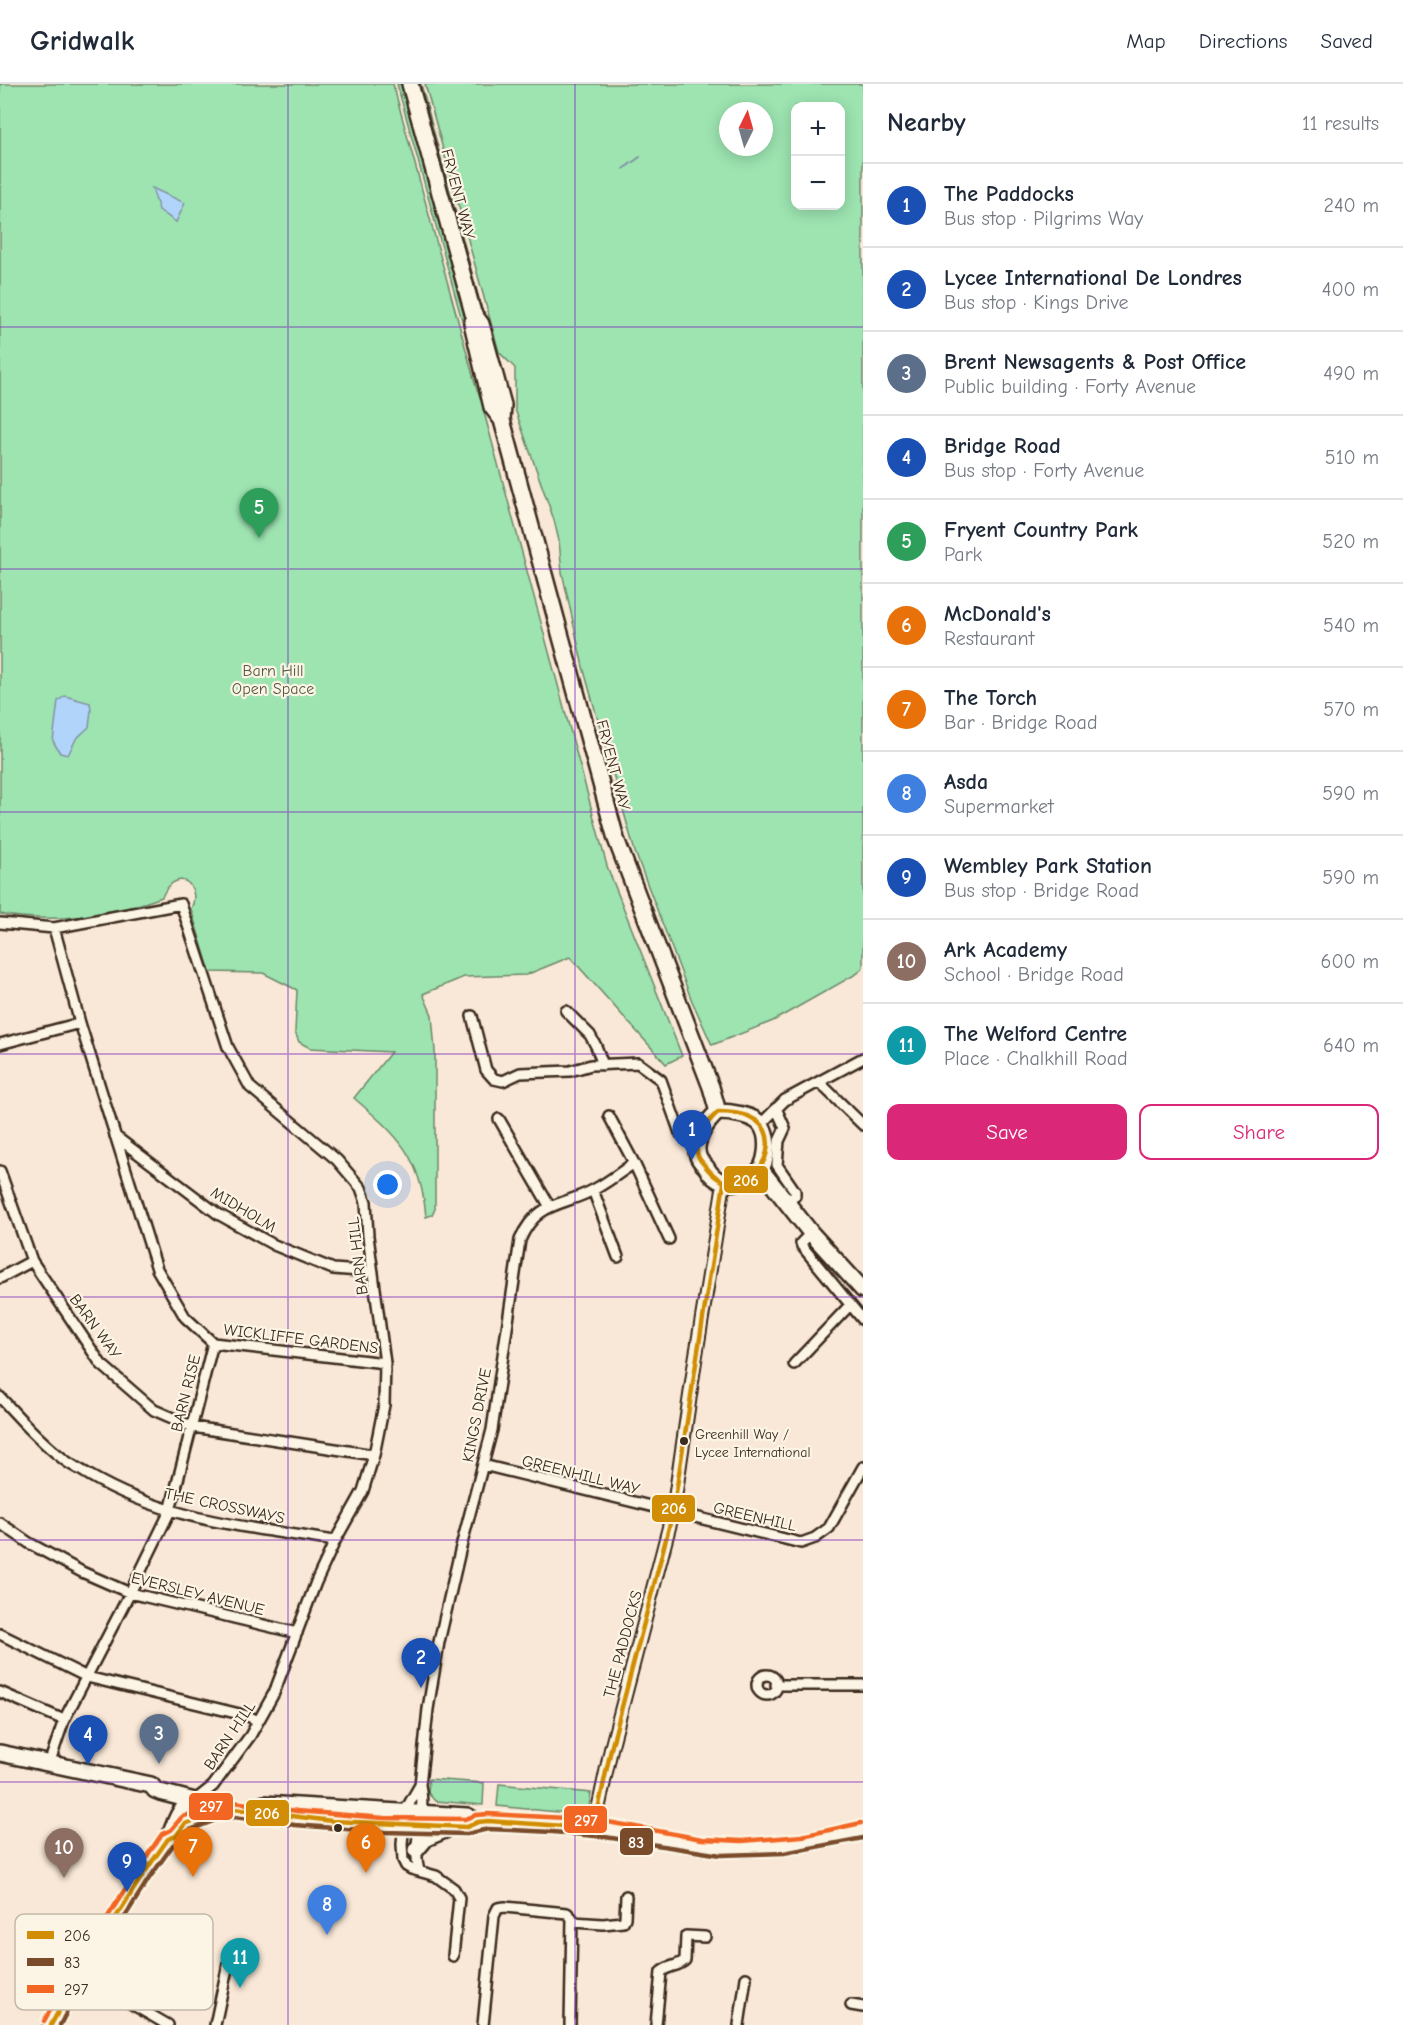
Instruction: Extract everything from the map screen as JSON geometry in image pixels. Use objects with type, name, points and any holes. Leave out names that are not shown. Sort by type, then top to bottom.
[{"type":"main road","name":"FRYENT WAY","points":[[411,84],[473,313],[484,335],[503,405],[502,420],[616,839],[711,1087],[718,1112]]},
{"type":"main road","points":[[718,1112],[728,1112],[753,1119],[761,1124],[765,1134],[766,1162],[756,1174],[724,1183],[712,1177],[698,1156],[697,1144],[718,1112]]},
{"type":"main road","points":[[761,1170],[811,1233],[863,1290]]},
{"type":"main road","points":[[0,1753],[199,1798],[234,1809],[279,1816],[404,1818]]},
{"type":"main road","points":[[155,1788],[169,1806],[175,1830]]},
{"type":"main road","points":[[118,1914],[175,1830],[187,1804],[199,1798],[404,1818],[468,1816],[478,1822]]},
{"type":"main road","points":[[175,1830],[214,1813],[234,1809]]},
{"type":"main road","points":[[420,1819],[467,1827],[478,1822],[594,1828],[702,1846],[749,1848],[808,1843],[863,1830]]},
{"type":"main road","points":[[416,1850],[424,1839],[444,1832],[452,1826]]},
{"type":"main road","points":[[51,2025],[60,2010]]},
{"type":"street","name":"BARN HILL","points":[[0,923],[54,928],[181,904],[228,1047],[250,1087],[338,1160],[360,1188],[366,1202],[368,1236],[386,1363],[384,1405],[374,1455],[363,1491],[335,1540],[316,1582],[274,1693],[250,1736],[216,1783],[199,1798]]},
{"type":"street","name":"BARN RISE","points":[[49,1764],[64,1720],[170,1511],[213,1343],[184,1317],[157,1269],[54,928]]},
{"type":"street","points":[[566,1011],[590,1035],[603,1065]]},
{"type":"street","points":[[472,1016],[486,1070],[494,1079],[503,1081],[520,1073],[570,1071],[591,1065],[638,1063],[661,1080],[680,1133],[697,1144]]},
{"type":"street","points":[[0,1044],[81,1023]]},
{"type":"street","points":[[761,1124],[785,1100],[863,1058]]},
{"type":"street","points":[[819,1082],[863,1125]]},
{"type":"street","points":[[776,1108],[785,1128],[779,1140],[777,1165],[795,1191],[795,1196],[787,1202]]},
{"type":"street","points":[[609,1116],[634,1163],[669,1239]]},
{"type":"street","points":[[499,1119],[550,1207]]},
{"type":"street","name":"MIDHOLM","points":[[115,1136],[218,1214],[274,1245],[333,1269],[373,1272]]},
{"type":"street","name":"KINGS DRIVE","points":[[420,1785],[428,1709],[439,1642],[492,1430],[520,1240],[528,1223],[538,1214],[593,1190],[634,1163]]},
{"type":"street","name":"BARN WAY","points":[[0,1171],[32,1261],[101,1364],[154,1410],[193,1426],[374,1455]]},
{"type":"street","name":"THE PADDOCKS","points":[[594,1828],[611,1749],[673,1512],[724,1183]]},
{"type":"street","points":[[593,1190],[618,1257]]},
{"type":"street","points":[[811,1233],[801,1243],[802,1246],[863,1320]]},
{"type":"street","points":[[0,1278],[32,1261]]},
{"type":"street","points":[[794,1364],[850,1305]]},
{"type":"street","name":"WICKLIFFE GARDENS","points":[[213,1343],[386,1363]]},
{"type":"street","name":"THE CROSSWAYS","points":[[0,1397],[63,1459],[114,1490],[170,1511],[257,1530],[335,1540]]},
{"type":"street","name":"GREENHILL WAY","points":[[483,1465],[673,1512]]},
{"type":"street","name":"GREENHILL","points":[[673,1512],[801,1543],[815,1538],[829,1528],[863,1467]]},
{"type":"street","name":"EVERSLEY AVENUE","points":[[0,1523],[29,1543],[82,1572],[130,1593],[297,1633]]},
{"type":"street","points":[[0,1634],[87,1677],[248,1716],[258,1721]]},
{"type":"street","points":[[776,1685],[863,1685]]},
{"type":"street","points":[[0,1692],[64,1720]]},
{"type":"street","points":[[420,1785],[404,1818],[402,1844],[404,1863],[411,1869],[436,1876],[454,1889],[459,1898],[453,1956]]},
{"type":"street","points":[[419,1870],[416,1850],[423,1802],[420,1785]]},
{"type":"street","points":[[573,1922],[603,1924],[623,1922],[626,1896]]},
{"type":"street","points":[[483,2025],[495,1912],[498,1908],[506,1907],[567,1913],[572,1918],[570,2025]]},
{"type":"street","points":[[656,2025],[662,1972],[666,1967],[680,1965],[685,1959],[686,1936],[705,1937]]},
{"type":"street","points":[[215,2025],[228,1964],[239,1946]]},
{"type":"street","points":[[739,2025],[746,1978]]},
{"type":"street","points":[[851,2005],[863,2007]]},
{"type":"street","points":[[142,2010],[168,2025]]},
{"type":"green space","name":"Barn Hill Open Space","points":[[0,84],[393,84],[477,390],[481,397],[607,866],[682,1056],[666,1064],[570,957],[526,975],[464,977],[423,994],[432,1015],[435,1051],[435,1209],[432,1215],[426,1217],[419,1178],[405,1149],[383,1124],[354,1098],[391,1052],[310,1048],[299,1042],[295,1032],[297,990],[263,973],[210,972],[191,909],[193,890],[186,882],[176,881],[166,889],[162,897],[102,913],[62,918],[0,914]]},
{"type":"green space","points":[[397,84],[404,84],[472,341],[468,342]]},
{"type":"green space","points":[[416,84],[421,84],[488,332],[484,334]]},
{"type":"green space","points":[[425,84],[863,84],[863,967],[858,973],[773,1021],[712,1045],[692,1001],[635,852],[583,667],[562,572],[554,520],[515,409],[515,368],[499,352]]},
{"type":"green space","points":[[429,1779],[484,1783],[483,1805],[435,1801],[428,1793]]},
{"type":"green space","points":[[499,1784],[591,1793],[589,1807],[585,1813],[578,1814],[497,1806]]},
{"type":"water","points":[[152,188],[185,203],[176,222],[159,210]]},
{"type":"water","points":[[65,696],[90,703],[91,710],[89,727],[76,739],[68,755],[60,753],[53,741],[58,701]]},
{"type":"waterway","points":[[623,169],[640,157]]},
{"type":"transit line","name":"206","points":[[718,1112],[749,1117],[758,1122],[766,1133],[768,1146],[764,1159],[757,1171],[747,1180],[734,1183],[720,1180],[698,1156],[699,1138],[718,1112]]},
{"type":"transit line","name":"206","points":[[594,1828],[611,1749],[673,1512],[724,1183]]},
{"type":"transit line","name":"297","points":[[109,1914],[162,1834],[171,1830],[182,1817],[212,1806],[234,1802],[297,1811],[384,1818],[465,1819],[488,1814],[567,1818],[608,1822],[702,1839],[742,1841],[802,1836],[861,1823]]},
{"type":"transit line","name":"206","points":[[118,1914],[168,1839],[176,1836],[185,1824],[214,1813],[234,1809],[332,1821],[467,1827],[488,1821],[594,1828]]},
{"type":"transit line","name":"83","points":[[127,1914],[173,1845],[181,1842],[190,1830],[216,1820],[234,1817],[295,1825],[384,1832],[467,1834],[488,1829],[553,1832],[605,1837],[721,1855],[784,1853],[863,1838]]},
{"type":"transit line","name":"297","points":[[44,2021],[50,2010]]},
{"type":"transit line","name":"206","points":[[51,2025],[59,2010]]},
{"type":"transit line","name":"83","points":[[60,2025],[68,2010]]},
{"type":"place","name":"Fryent Country Park","points":[[259,538]]},
{"type":"place","name":"The Paddocks","points":[[692,1160]]},
{"type":"place","name":"Greenhill Way / Lycee International","points":[[684,1441]]},
{"type":"place","name":"Lycee International De Londres","points":[[421,1688]]},
{"type":"place","name":"Brent Newsagents & Post Office","points":[[159,1764]]},
{"type":"place","name":"Bridge Road","points":[[88,1765]]},
{"type":"place","name":"McDonald's","points":[[366,1873]]},
{"type":"place","name":"The Torch","points":[[193,1877]]},
{"type":"place","name":"Ark Academy","points":[[64,1878]]},
{"type":"place","name":"Wembley Park Station","points":[[127,1892]]},
{"type":"place","name":"Asda","points":[[327,1935]]},
{"type":"place","name":"The Welford Centre","points":[[240,1988]]}]
